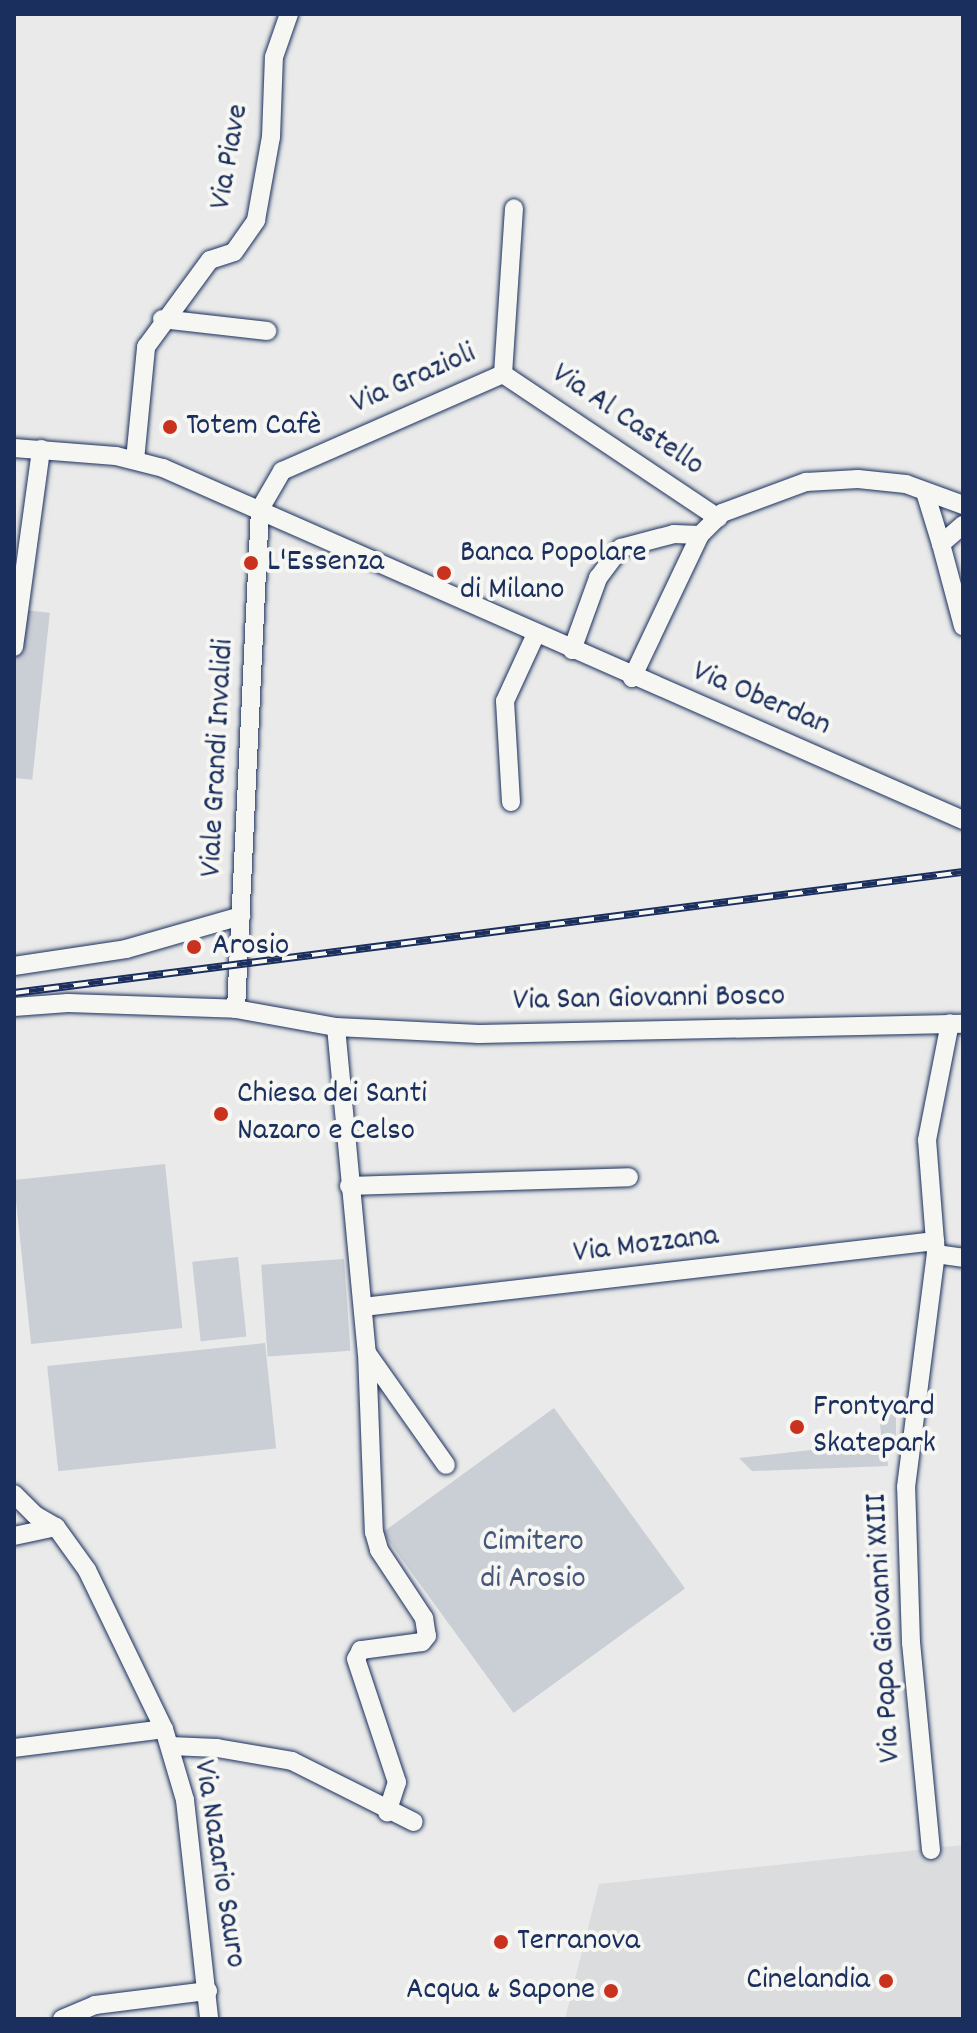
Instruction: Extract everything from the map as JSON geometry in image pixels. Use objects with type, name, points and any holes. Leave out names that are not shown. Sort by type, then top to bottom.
[{"type":"street","name":"Via Piave","points":[[135,460],[146,347],[162,319],[210,260],[234,252],[256,220],[271,137],[274,57],[289,14]]},
{"type":"street","name":"Via Grazioli","points":[[260,509],[282,471],[503,374],[514,208]]},
{"type":"street","points":[[162,319],[267,331]]},
{"type":"street","name":"Via Al Castello","points":[[503,374],[718,518]]},
{"type":"street","name":"Via Oberdan","points":[[14,448],[135,460],[260,509],[632,678],[963,820]]},
{"type":"street","points":[[14,647],[41,449]]},
{"type":"street","points":[[632,678],[700,535],[718,518],[806,482],[858,479],[925,492],[963,505]]},
{"type":"street","points":[[925,492],[963,626]]},
{"type":"street","name":"Viale Grandi Invalidi","points":[[236,1009],[260,509]]},
{"type":"street","points":[[941,544],[963,525]]},
{"type":"street","points":[[572,650],[598,578],[621,548],[674,534],[700,535]]},
{"type":"street","points":[[511,802],[505,701],[536,634]]},
{"type":"street","points":[[14,966],[126,949],[241,916]]},
{"type":"street","name":"Via San Giovanni Bosco","points":[[23,1006],[236,1009],[336,1027],[479,1034],[957,1024]]},
{"type":"street","name":"Via Papa Giovanni XXIII","points":[[931,1850],[911,1643],[906,1487],[936,1248],[927,1140],[957,1024]]},
{"type":"street","points":[[336,1027],[367,1353],[374,1532],[379,1550],[424,1618],[427,1636],[422,1642],[361,1650],[356,1659],[397,1782],[387,1812]]},
{"type":"street","points":[[349,1186],[629,1177]]},
{"type":"street","name":"Via Mozzana","points":[[363,1307],[936,1248],[963,1258]]},
{"type":"street","points":[[367,1353],[446,1465]]},
{"type":"street","name":"Via Nazario Sauro","points":[[14,1494],[35,1515],[56,1527],[117,1625],[167,1738],[185,1800],[210,2009]]},
{"type":"street","points":[[14,1536],[56,1527]]},
{"type":"street","points":[[14,1748],[167,1738],[292,1761],[387,1812],[414,1822]]},
{"type":"street","points":[[62,2019],[95,2005],[210,2009]]},
{"type":"shaded area","points":[[963,1845],[963,2019],[565,2019],[599,1884]]},
{"type":"green space","points":[[14,609],[50,613],[32,780],[14,778]]},
{"type":"green space","points":[[165,1164],[182,1328],[31,1344],[14,1180]]},
{"type":"green space","points":[[238,1257],[246,1337],[201,1341],[192,1262]]},
{"type":"green space","points":[[344,1259],[350,1351],[268,1357],[261,1265]]},
{"type":"green space","points":[[265,1343],[276,1448],[58,1471],[47,1366]]},
{"type":"green space","points":[[896,1404],[896,1445],[887,1457],[888,1466],[752,1471],[739,1458],[882,1442],[878,1406]]},
{"type":"green space","name":"Cimitero di Arosio","points":[[554,1408],[685,1588],[514,1713],[382,1533]]},
{"type":"railway","points":[[14,993],[963,872]]},
{"type":"place","name":"Totem Cafè","points":[[170,427]]},
{"type":"place","name":"L'Essenza","points":[[251,563]]},
{"type":"place","name":"Banca Popolare di Milano","points":[[444,573]]},
{"type":"place","name":"Arosio","points":[[194,947]]},
{"type":"place","name":"Chiesa dei Santi Nazaro e Celso","points":[[221,1114]]},
{"type":"place","name":"Frontyard Skatepark","points":[[797,1427]]},
{"type":"place","name":"Terranova","points":[[501,1942]]},
{"type":"place","name":"Cinelandia","points":[[886,1981]]},
{"type":"place","name":"Acqua & Sapone","points":[[611,1991]]}]
